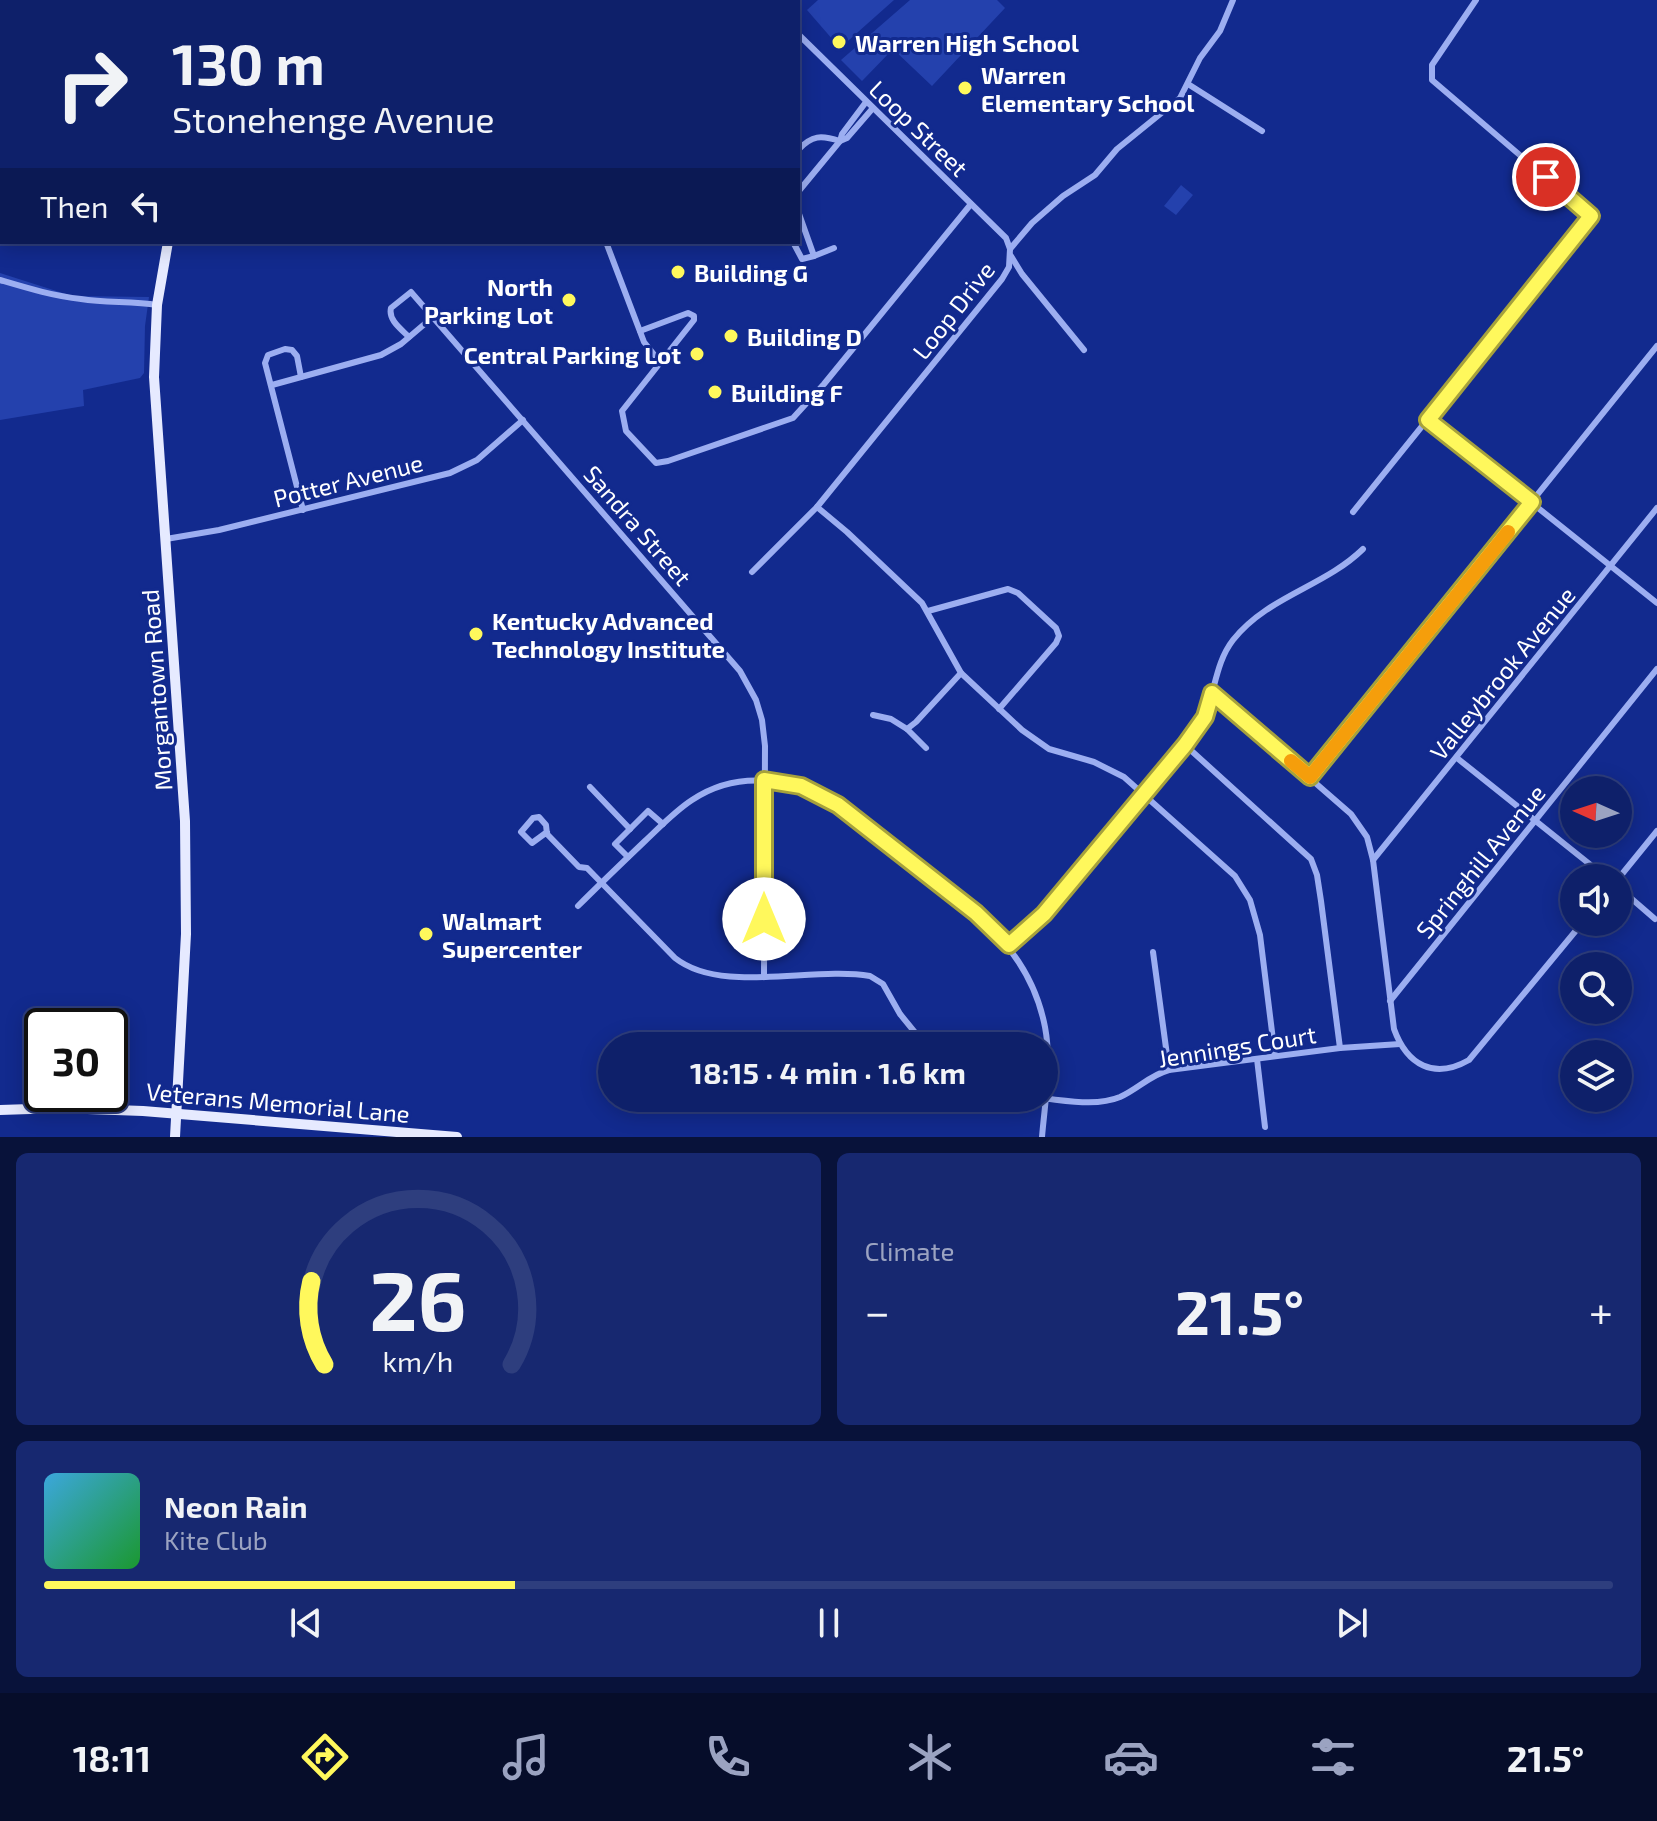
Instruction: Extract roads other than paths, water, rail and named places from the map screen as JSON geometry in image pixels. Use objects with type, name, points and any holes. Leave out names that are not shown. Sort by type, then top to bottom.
[{"type":"main road","name":"Morgantown Road","points":[[168,244],[157,305],[154,377],[185,821],[186,934],[175,1137]]},
{"type":"main road","name":"Veterans Memorial Lane","points":[[0,1110],[94,1108],[457,1137]]},
{"type":"street","name":"Loop Drive","points":[[752,572],[817,507],[1002,279],[1009,267],[1011,253],[1044,212],[1095,175],[1117,149],[1180,98],[1200,58],[1223,26],[1233,0]]},
{"type":"street","points":[[1353,512],[1591,216],[1436,85],[1431,74],[1432,65],[1476,0]]},
{"type":"street","name":"Loop Street","points":[[800,36],[1006,238],[1022,274],[1084,350]]},
{"type":"street","points":[[1188,84],[1262,131]]},
{"type":"street","points":[[800,188],[840,141],[866,102]]},
{"type":"street","points":[[800,148],[817,136],[840,141],[847,138],[873,108]]},
{"type":"street","points":[[640,331],[688,313],[694,316],[694,320],[625,406],[622,417],[626,431],[656,463],[793,418],[971,204]]},
{"type":"street","points":[[800,217],[814,256]]},
{"type":"street","points":[[607,244],[648,349],[660,362]]},
{"type":"street","points":[[794,244],[802,259],[834,248]]},
{"type":"street","points":[[0,280],[70,298],[126,300],[157,305]]},
{"type":"street","name":"Sandra Street","points":[[409,337],[393,320],[390,312],[407,293],[415,293],[746,680],[762,720],[765,746],[764,975]]},
{"type":"street","points":[[272,385],[381,355],[434,316]]},
{"type":"street","points":[[1310,777],[1657,346]]},
{"type":"street","points":[[301,377],[295,353],[289,349],[271,352],[265,363],[303,510]]},
{"type":"street","name":"Potter Avenue","points":[[166,539],[219,530],[460,469],[477,460],[523,420]]},
{"type":"street","points":[[1428,420],[1657,603]]},
{"type":"street","points":[[817,507],[928,611],[961,673],[999,709],[1049,749],[1110,769],[1145,794],[1235,876],[1250,900],[1260,935],[1275,1056]]},
{"type":"street","name":"Valleybrook Avenue","points":[[1373,860],[1657,508]]},
{"type":"street","points":[[1009,945],[1044,914],[1185,745],[1205,717],[1220,665],[1230,645],[1253,620],[1275,603],[1334,573],[1363,549]]},
{"type":"street","points":[[928,611],[1008,589],[1018,593],[1056,628],[1059,636],[1056,643],[999,709]]},
{"type":"street","name":"Springhill Avenue","points":[[1390,1001],[1657,669]]},
{"type":"street","points":[[907,729],[961,673]]},
{"type":"street","points":[[1212,693],[1357,821],[1368,841],[1390,1001],[1400,1044],[1412,1059],[1426,1067],[1441,1070],[1456,1068],[1469,1060],[1571,936]]},
{"type":"street","points":[[873,715],[891,719],[907,729],[926,748]]},
{"type":"street","points":[[1185,745],[1311,859],[1320,892],[1340,1048]]},
{"type":"street","points":[[1457,758],[1590,864]]},
{"type":"street","points":[[578,906],[691,800],[735,782],[764,780],[801,786],[838,805],[976,913],[1009,945],[1031,983],[1046,1032]]},
{"type":"street","points":[[590,787],[630,829]]},
{"type":"street","points":[[628,857],[615,844],[648,811],[663,824]]},
{"type":"street","points":[[547,832],[532,843],[521,830],[537,816],[546,825],[547,832],[579,867],[587,868],[675,958],[691,969],[719,976],[870,976],[883,984],[915,1032]]},
{"type":"street","points":[[1630,864],[1657,831]]},
{"type":"street","points":[[1632,899],[1655,919]]},
{"type":"street","points":[[1153,952],[1169,1070]]},
{"type":"street","name":"Jennings Court","points":[[1058,1099],[1113,1099],[1156,1074],[1169,1070],[1340,1048],[1400,1044]]},
{"type":"street","points":[[1257,1059],[1265,1127]]},
{"type":"street","points":[[1042,1112],[1042,1137]]},
{"type":"place","name":"Warren High School","points":[[839,42]]},
{"type":"place","name":"Warren Elementary School","points":[[965,88]]},
{"type":"place","name":"Building G","points":[[678,272]]},
{"type":"place","name":"North Parking Lot","points":[[569,300]]},
{"type":"place","name":"Building D","points":[[731,336]]},
{"type":"place","name":"Central Parking Lot","points":[[697,354]]},
{"type":"place","name":"Building F","points":[[715,392]]},
{"type":"place","name":"Kentucky Advanced Technology Institute","points":[[476,634]]},
{"type":"place","name":"Walmart Supercenter","points":[[426,934]]}]
